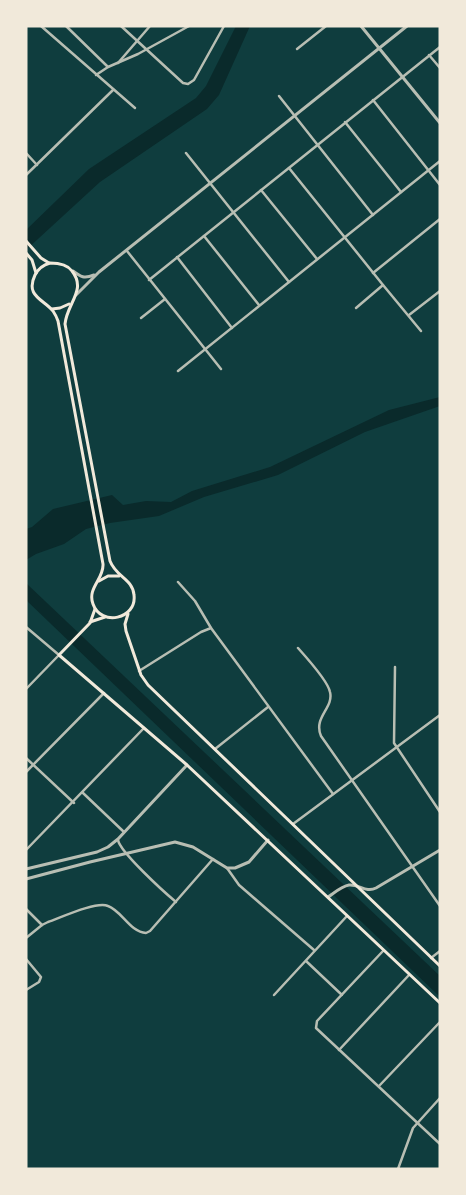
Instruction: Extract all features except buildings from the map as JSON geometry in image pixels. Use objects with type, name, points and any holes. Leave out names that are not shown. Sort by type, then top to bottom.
[{"type":"main road","points":[[26,241],[36,253],[50,263]]},
{"type":"main road","points":[[26,253],[30,257],[36,274]]},
{"type":"main road","points":[[51,309],[60,308],[70,303],[76,296],[78,282],[72,271],[62,264],[50,263],[42,266],[36,274],[33,283],[35,295],[43,304],[51,309],[58,321],[102,564],[102,574],[92,594],[93,604],[95,609],[106,617]]},
{"type":"main road","points":[[70,303],[65,324],[110,561],[114,571],[133,588],[134,601],[128,612],[125,628],[139,671],[148,685],[216,748],[440,966]]},
{"type":"main road","points":[[98,581],[108,576],[120,576]]},
{"type":"main road","points":[[90,622],[95,609]]},
{"type":"main road","points":[[128,612],[116,618],[101,617],[90,622],[59,655],[187,765],[440,1003]]},
{"type":"street","points":[[42,26],[47,26]]},
{"type":"street","points":[[42,26],[135,108]]},
{"type":"street","points":[[66,26],[108,67]]},
{"type":"street","points":[[121,26],[185,84],[191,83],[194,80],[224,26]]},
{"type":"street","points":[[117,63],[150,26]]},
{"type":"street","points":[[96,75],[189,26]]},
{"type":"street","points":[[297,50],[326,26]]},
{"type":"street","points":[[361,26],[440,123]]},
{"type":"street","points":[[76,296],[99,272],[407,26]]},
{"type":"street","points":[[149,280],[440,47]]},
{"type":"street","points":[[430,55],[440,68]]},
{"type":"street","points":[[26,175],[113,90]]},
{"type":"street","points":[[280,96],[373,215]]},
{"type":"street","points":[[373,100],[440,185]]},
{"type":"street","points":[[346,122],[401,192]]},
{"type":"street","points":[[26,153],[37,165]]},
{"type":"street","points":[[186,154],[288,282]]},
{"type":"street","points":[[178,371],[440,161]]},
{"type":"street","points":[[289,168],[421,331]]},
{"type":"street","points":[[261,190],[317,259]]},
{"type":"street","points":[[373,273],[440,219]]},
{"type":"street","points":[[204,236],[259,305]]},
{"type":"street","points":[[127,251],[221,369]]},
{"type":"street","points":[[177,257],[232,328]]},
{"type":"street","points":[[72,271],[85,278],[99,272]]},
{"type":"street","points":[[356,308],[383,285]]},
{"type":"street","points":[[409,315],[440,291]]},
{"type":"street","points":[[142,318],[165,299]]},
{"type":"street","points":[[178,582],[195,601],[211,628],[334,794]]},
{"type":"street","points":[[26,627],[59,655],[26,689]]},
{"type":"street","points":[[139,671],[201,632],[211,628]]},
{"type":"street","points":[[298,648],[330,690],[330,699],[318,725],[319,732],[440,906]]},
{"type":"street","points":[[395,666],[394,739],[396,747],[440,812]]},
{"type":"street","points":[[26,772],[104,693]]},
{"type":"street","points":[[216,748],[268,707]]},
{"type":"street","points":[[294,824],[439,717]]},
{"type":"street","points":[[26,850],[74,803],[144,728]]},
{"type":"street","points":[[26,758],[74,803]]},
{"type":"street","points":[[26,869],[103,850],[118,839],[187,765]]},
{"type":"street","points":[[83,793],[124,832]]},
{"type":"street","points":[[118,839],[120,846],[176,902]]},
{"type":"street","points":[[228,868],[245,865],[268,840]]},
{"type":"street","points":[[26,879],[175,842],[193,847],[228,868],[239,885],[314,950]]},
{"type":"street","points":[[328,897],[347,885],[367,890],[376,888],[440,850]]},
{"type":"street","points":[[26,938],[42,925],[101,905],[108,905],[139,932],[146,934],[214,858]]},
{"type":"street","points":[[346,874],[347,885]]},
{"type":"street","points":[[26,909],[42,925]]},
{"type":"street","points":[[274,995],[347,916]]},
{"type":"street","points":[[383,951],[318,1021],[317,1030],[440,1144]]},
{"type":"street","points":[[432,958],[440,952]]},
{"type":"street","points":[[26,959],[41,977],[41,980],[26,990]]},
{"type":"street","points":[[306,961],[342,995]]},
{"type":"street","points":[[339,1050],[409,975]]},
{"type":"street","points":[[379,1086],[440,1022]]},
{"type":"street","points":[[398,1169],[416,1122],[440,1098]]},
{"type":"water","points":[[236,26],[250,26],[219,95],[207,109],[100,182],[26,250],[26,230],[89,169],[196,98],[206,86]]},
{"type":"water","points":[[440,397],[440,406],[365,432],[278,475],[204,497],[159,516],[110,523],[86,529],[64,544],[36,554],[26,560],[26,529],[32,527],[53,509],[112,495],[123,505],[146,501],[171,502],[192,491],[270,467],[389,410]]},
{"type":"water","points":[[26,583],[440,976],[440,997],[26,600]]}]
